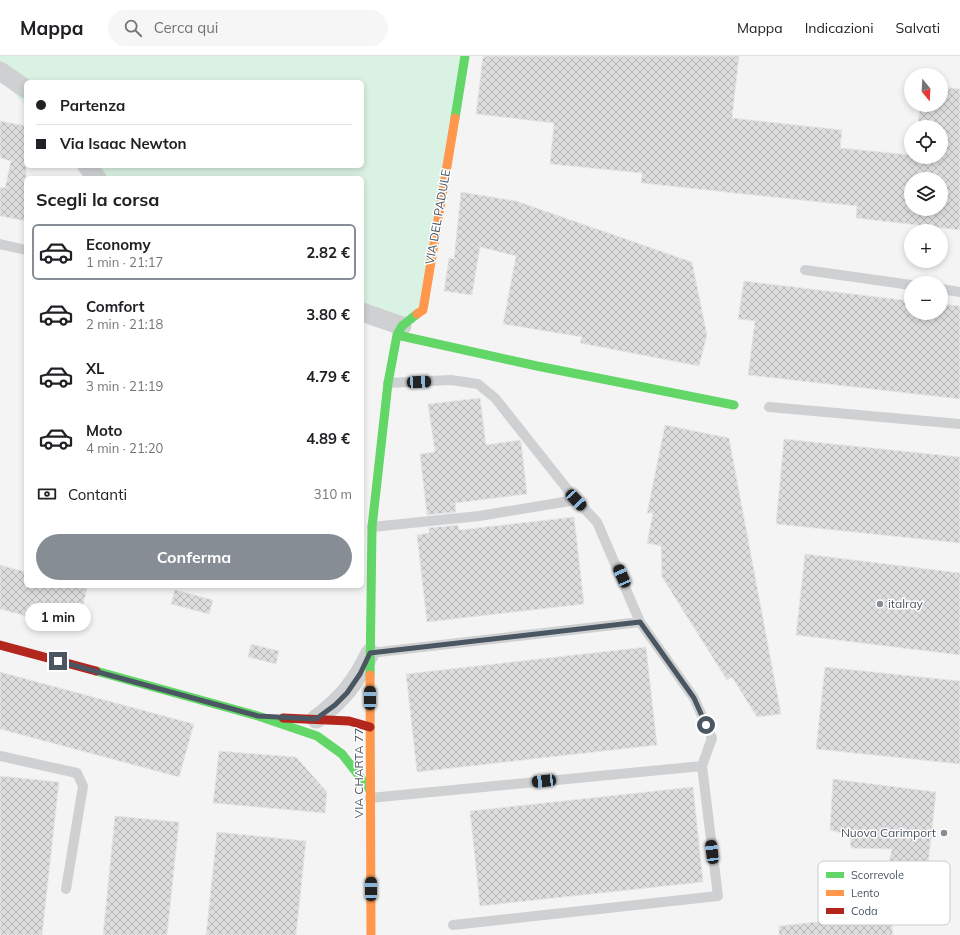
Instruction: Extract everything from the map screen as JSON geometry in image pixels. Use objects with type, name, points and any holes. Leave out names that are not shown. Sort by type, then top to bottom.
[{"type":"street","name":"VIA DEL PADULE","points":[[399,331],[423,310],[465,56]]},
{"type":"street","points":[[0,71],[24,88]]},
{"type":"street","points":[[89,168],[95,176]]},
{"type":"street","points":[[364,313],[399,331],[537,366],[734,406]]},
{"type":"street","name":"VIA CHARTA 77","points":[[371,935],[370,653],[372,527],[388,383],[399,331]]},
{"type":"street","points":[[0,645],[258,716],[317,728],[358,722],[370,727],[362,736]]},
{"type":"street","points":[[317,728],[335,705],[347,693],[360,674],[370,653]]},
{"type":"street","points":[[258,716],[317,728],[338,738]]},
{"type":"street","points":[[317,728],[342,754],[370,794]]},
{"type":"lane","points":[[0,244],[24,250]]},
{"type":"lane","points":[[804,270],[904,284]]},
{"type":"lane","points":[[948,290],[960,292]]},
{"type":"lane","points":[[388,383],[451,380],[478,384],[495,398],[576,500],[597,522],[640,622],[694,698],[712,738],[702,766],[718,896],[453,925]]},
{"type":"lane","points":[[769,407],[960,424]]},
{"type":"lane","points":[[372,527],[479,516],[576,500]]},
{"type":"lane","points":[[370,653],[640,622]]},
{"type":"lane","points":[[0,756],[77,773],[82,786],[66,888]]},
{"type":"lane","points":[[370,794],[702,766]]},
{"type":"green space","points":[[0,56],[465,56],[423,310],[402,326],[364,313],[364,176],[88,176],[81,168],[364,168],[364,80],[24,80],[24,104],[0,78]]},
{"type":"building","points":[[483,56],[739,56],[732,118],[842,130],[840,148],[904,154],[904,164],[948,164],[948,120],[919,120],[919,112],[948,112],[948,88],[960,89],[960,230],[948,229],[948,224],[908,224],[856,218],[857,206],[641,183],[642,173],[550,164],[554,123],[476,114]]},
{"type":"building","points":[[0,121],[24,126],[24,168],[26,168],[26,176],[24,176],[24,221],[0,216],[0,187],[5,188],[11,161],[0,158]]},
{"type":"building","points":[[461,192],[516,201],[692,262],[707,335],[699,366],[580,343],[582,337],[503,324],[516,256],[480,247],[472,295],[444,291],[449,258],[454,259]]},
{"type":"building","points":[[744,281],[904,300],[904,320],[948,320],[948,305],[960,306],[960,399],[748,375],[755,321],[738,319]]},
{"type":"building","points":[[480,398],[486,445],[520,440],[521,442],[527,494],[455,503],[456,512],[427,515],[420,454],[435,452],[428,404]]},
{"type":"building","points":[[665,425],[729,438],[781,714],[757,717],[732,677],[727,680],[662,577],[661,546],[647,543],[653,513],[647,513]]},
{"type":"building","points":[[784,439],[960,457],[960,543],[776,524]]},
{"type":"building","points":[[574,517],[584,604],[427,622],[417,535],[429,533],[429,528],[458,525],[459,530]]},
{"type":"building","name":"italray","points":[[805,554],[960,573],[960,655],[796,635]]},
{"type":"building","points":[[0,565],[24,571],[24,588],[87,589],[79,620],[58,615],[56,624],[0,609]]},
{"type":"building","points":[[175,590],[213,600],[209,614],[171,604]]},
{"type":"building","points":[[251,644],[279,651],[276,664],[248,657]]},
{"type":"building","points":[[646,647],[657,745],[417,772],[406,674]]},
{"type":"building","points":[[825,667],[960,681],[960,764],[816,749]]},
{"type":"building","points":[[0,672],[194,724],[179,777],[0,729]]},
{"type":"building","points":[[219,751],[296,757],[327,792],[325,813],[213,803]]},
{"type":"building","points":[[0,776],[59,782],[42,935],[0,935]]},
{"type":"building","points":[[833,779],[936,792],[928,861],[889,861],[892,849],[851,848],[850,835],[830,830]]},
{"type":"building","points":[[693,787],[703,882],[480,906],[470,811]]},
{"type":"building","points":[[115,816],[179,822],[167,935],[103,935]]},
{"type":"building","points":[[217,832],[306,841],[296,935],[206,935]]},
{"type":"building","points":[[818,922],[818,925],[892,925],[893,935],[779,935],[779,926]]},
{"type":"traffic: fast","points":[[455,118],[465,56]]},
{"type":"traffic: fast","points":[[370,675],[372,527],[388,383],[397,335],[402,326],[417,314]]},
{"type":"traffic: fast","points":[[397,335],[537,366],[734,405]]},
{"type":"traffic: fast","points":[[96,671],[258,716],[317,736],[342,754],[370,790]]},
{"type":"traffic: slow","points":[[417,314],[423,310],[455,118]]},
{"type":"traffic: slow","points":[[370,675],[371,935]]},
{"type":"traffic: jam","points":[[0,645],[96,671]]},
{"type":"traffic: jam","points":[[283,718],[349,721],[370,727]]},
{"type":"place","name":"italray","points":[[880,604]]},
{"type":"place","name":"Nuova Carimport","points":[[944,833]]},
{"type":"route","points":[[58,661],[258,716],[316,719],[335,705],[347,693],[360,674],[370,653],[640,622],[694,698],[706,725]]}]
